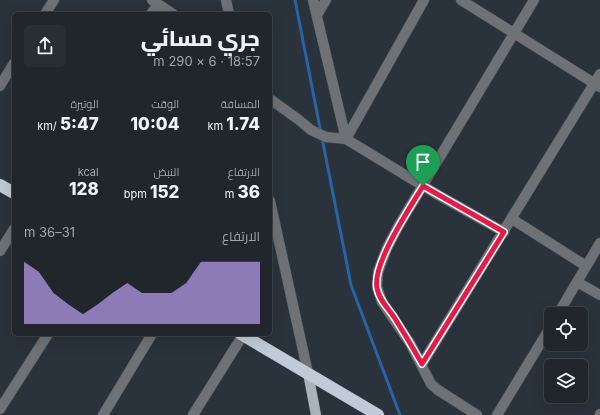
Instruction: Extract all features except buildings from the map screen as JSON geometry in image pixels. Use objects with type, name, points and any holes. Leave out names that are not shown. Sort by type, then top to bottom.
[{"type":"highway","points":[[0,185],[12,192]]},
{"type":"highway","points":[[245,336],[378,415]]},
{"type":"main road","points":[[308,374],[316,415]]},
{"type":"street","points":[[46,12],[54,0]]},
{"type":"street","points":[[226,0],[229,12]]},
{"type":"street","points":[[313,0],[346,139]]},
{"type":"street","points":[[317,15],[326,0]]},
{"type":"street","points":[[346,139],[424,0]]},
{"type":"street","points":[[460,0],[597,85]]},
{"type":"street","points":[[477,415],[438,390],[427,377],[410,342],[382,302],[377,287],[378,272],[387,248],[534,0]]},
{"type":"street","points":[[152,12],[155,2],[170,12]]},
{"type":"street","points":[[0,86],[12,67]]},
{"type":"street","points":[[422,364],[597,85],[600,74]]},
{"type":"street","points":[[272,100],[311,130],[326,137],[346,139],[423,186],[504,232]]},
{"type":"street","points":[[272,210],[308,374]]},
{"type":"street","points":[[512,219],[586,266]]},
{"type":"street","points":[[0,251],[12,233]]},
{"type":"street","points":[[562,307],[600,243]]},
{"type":"street","points":[[577,282],[600,295]]},
{"type":"street","points":[[0,409],[47,336]]},
{"type":"street","points":[[103,415],[151,336]]},
{"type":"street","points":[[193,415],[241,336]]},
{"type":"street","points":[[497,415],[544,338]]},
{"type":"waterway","points":[[295,0],[321,133]]},
{"type":"waterway","points":[[322,138],[351,285],[400,415]]},
{"type":"route","points":[[423,186],[504,232],[422,364],[410,342],[382,302],[377,287],[378,272],[387,248],[423,186]]}]
